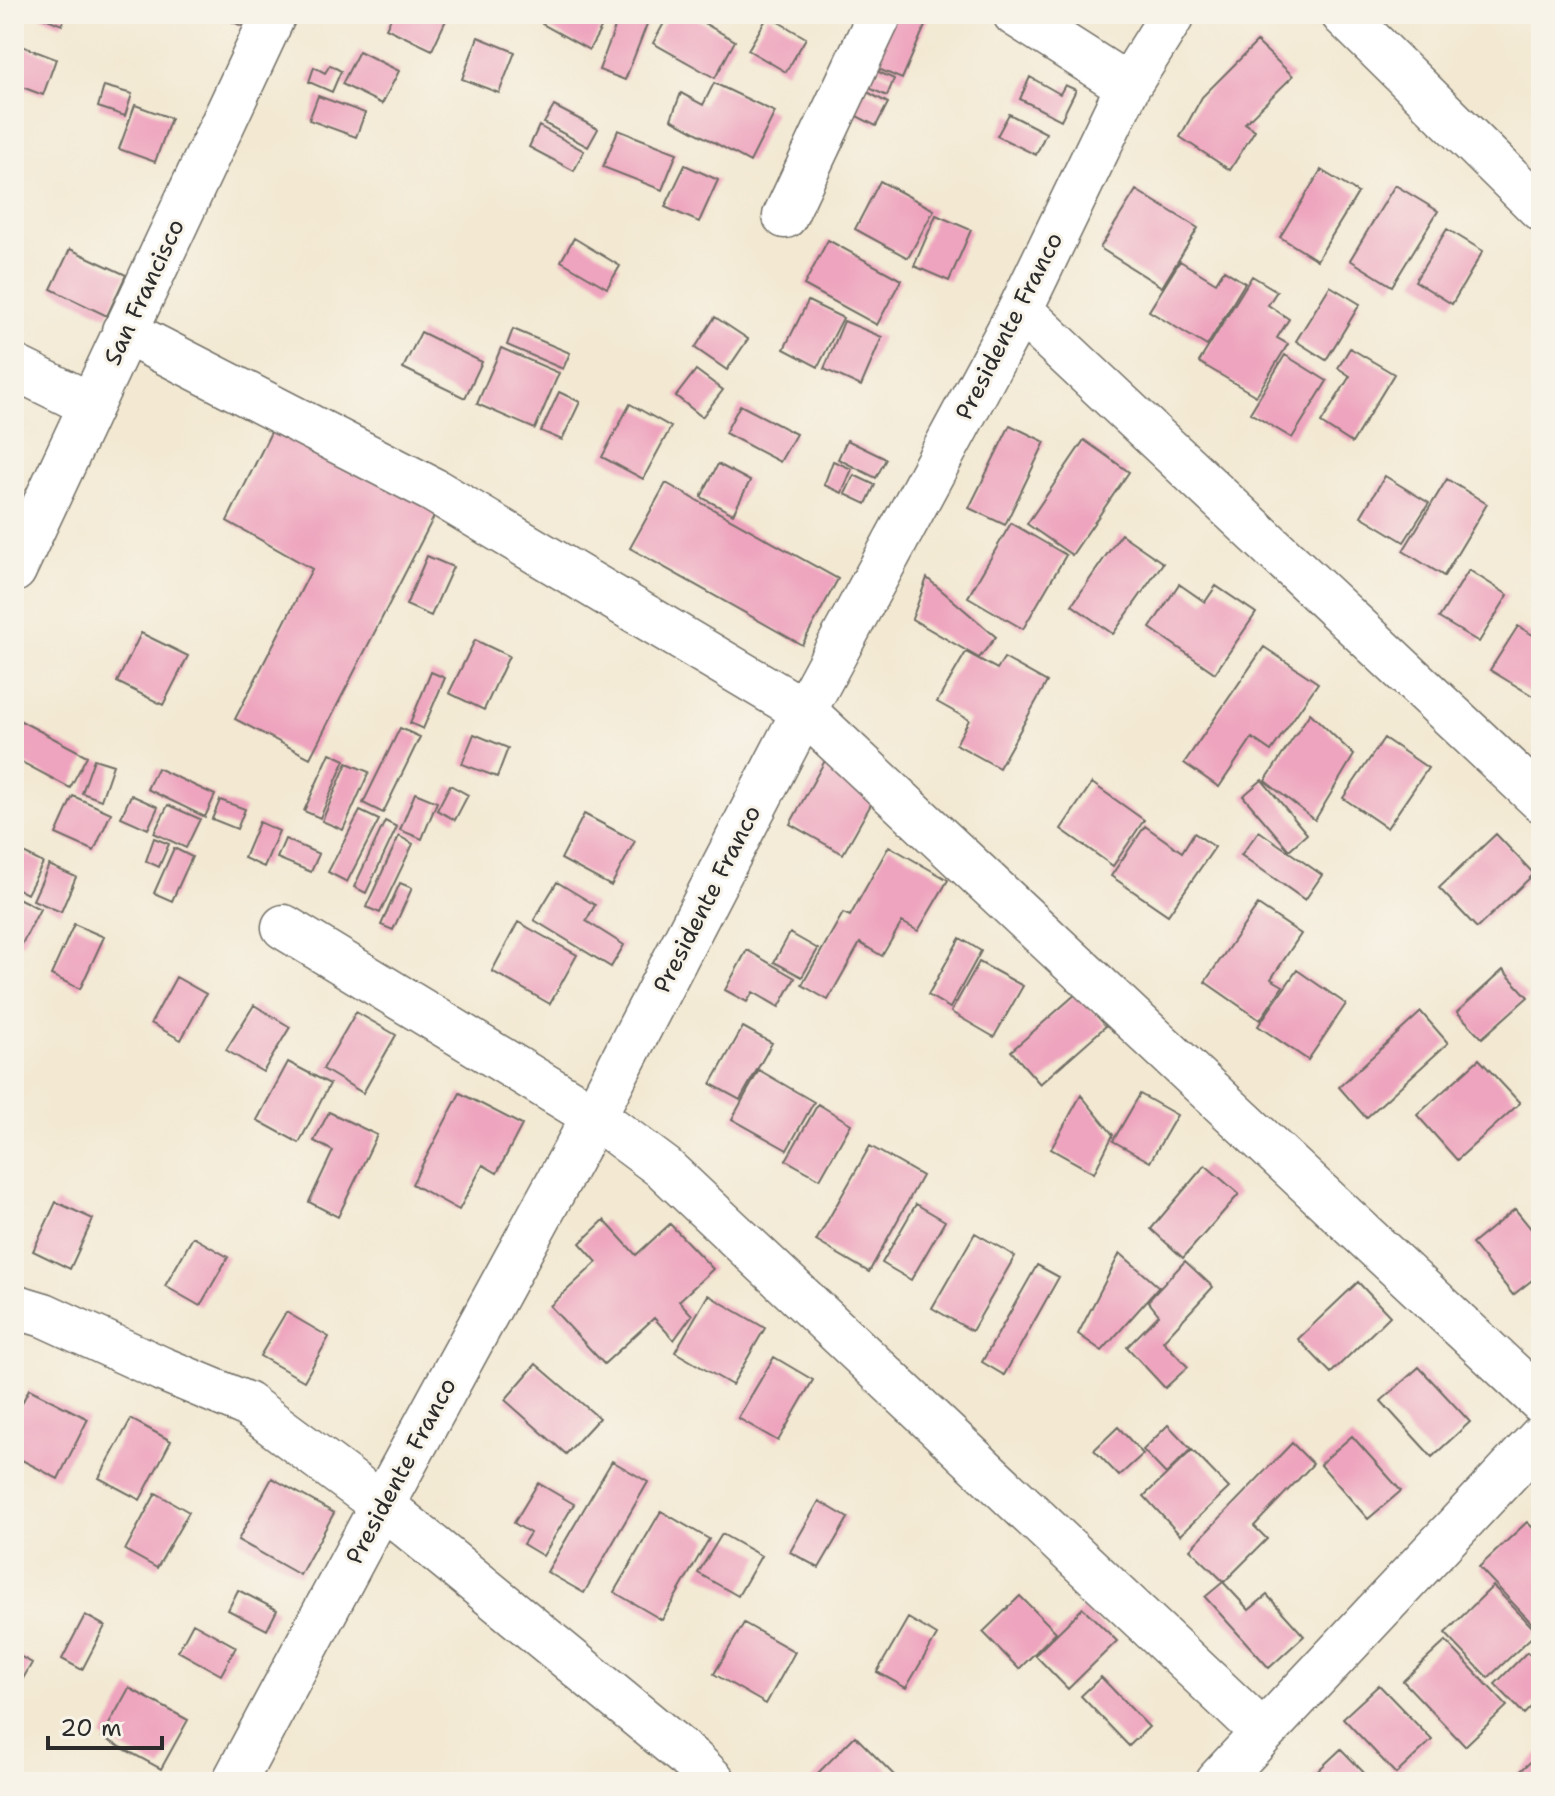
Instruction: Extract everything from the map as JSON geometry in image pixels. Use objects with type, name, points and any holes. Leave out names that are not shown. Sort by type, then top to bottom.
[{"type":"street","name":"San Francisco","points":[[14,570],[274,14]]},
{"type":"street","points":[[785,216],[880,14]]},
{"type":"street","points":[[1015,14],[1128,86]]},
{"type":"street","name":"Presidente Franco","points":[[234,1782],[594,1116],[804,711],[1020,310],[1128,86],[1173,14]]},
{"type":"street","points":[[1343,14],[1537,193]]},
{"type":"street","points":[[1020,310],[1541,800]]},
{"type":"street","points":[[124,331],[433,490],[804,711],[1541,1401]]},
{"type":"street","points":[[14,367],[91,405]]},
{"type":"street","points":[[284,927],[594,1116],[664,1168],[1263,1733]]},
{"type":"street","points":[[14,1306],[44,1315],[246,1404],[382,1505],[693,1761],[714,1782]]},
{"type":"street","points":[[1217,1782],[1541,1437]]},
{"type":"building","points":[[35,14],[66,14],[62,25]]},
{"type":"building","points":[[216,14],[250,14],[244,27]]},
{"type":"building","points":[[393,14],[439,14],[447,18],[432,50],[386,28]]},
{"type":"building","points":[[548,14],[609,14],[589,50],[542,24]]},
{"type":"building","points":[[620,14],[637,14],[649,19],[625,80],[599,70]]},
{"type":"building","points":[[669,14],[688,14],[735,41],[715,78],[653,43]]},
{"type":"building","points":[[891,14],[918,14],[928,19],[902,79],[869,65]]},
{"type":"building","points":[[768,16],[806,38],[786,72],[748,50]]},
{"type":"building","points":[[478,37],[515,52],[499,93],[462,79]]},
{"type":"building","points":[[1257,42],[1293,76],[1245,123],[1255,130],[1230,170],[1180,137],[1202,97]]},
{"type":"building","points":[[14,43],[56,59],[43,95],[14,84]]},
{"type":"building","points":[[359,51],[399,71],[382,104],[342,84]]},
{"type":"building","points":[[330,65],[341,71],[332,92],[309,82],[314,67],[325,73]]},
{"type":"building","points":[[868,67],[894,79],[887,96],[860,84]]},
{"type":"building","points":[[1030,77],[1060,94],[1065,85],[1076,90],[1061,120],[1020,99]]},
{"type":"building","points":[[714,83],[775,112],[750,162],[671,119],[681,93],[703,105]]},
{"type":"building","points":[[104,86],[132,94],[125,116],[98,107]]},
{"type":"building","points":[[858,87],[888,103],[876,126],[847,111]]},
{"type":"building","points":[[318,96],[365,113],[356,137],[309,120]]},
{"type":"building","points":[[135,105],[171,118],[155,162],[119,149]]},
{"type":"building","points":[[554,106],[598,129],[588,147],[544,123]]},
{"type":"building","points":[[1009,114],[1046,133],[1036,155],[997,136]]},
{"type":"building","points":[[539,126],[584,151],[574,171],[529,147]]},
{"type":"building","points":[[618,130],[677,153],[662,190],[603,167]]},
{"type":"building","points":[[685,165],[718,180],[699,222],[665,207]]},
{"type":"building","points":[[1321,170],[1358,193],[1317,260],[1280,237]]},
{"type":"building","points":[[880,181],[934,210],[908,258],[855,229]]},
{"type":"building","points":[[1395,185],[1438,211],[1392,286],[1350,260]]},
{"type":"building","points":[[1136,190],[1198,228],[1162,287],[1100,248]]},
{"type":"building","points":[[936,215],[971,230],[949,281],[914,266]]},
{"type":"building","points":[[1447,229],[1483,251],[1452,304],[1415,281]]},
{"type":"building","points":[[574,238],[620,266],[607,288],[561,261]]},
{"type":"building","points":[[828,240],[901,280],[877,325],[804,285]]},
{"type":"building","points":[[70,249],[126,275],[107,316],[51,289]]},
{"type":"building","points":[[1180,261],[1216,283],[1224,270],[1245,283],[1207,346],[1149,311]]},
{"type":"building","points":[[1252,276],[1277,291],[1268,305],[1289,319],[1277,338],[1288,344],[1256,396],[1199,362]]},
{"type":"building","points":[[1330,286],[1360,304],[1326,360],[1296,341]]},
{"type":"building","points":[[808,301],[843,318],[818,367],[784,349]]},
{"type":"building","points":[[715,317],[748,339],[727,370],[695,348]]},
{"type":"building","points":[[844,321],[882,337],[861,386],[824,369]]},
{"type":"building","points":[[513,329],[570,353],[563,369],[507,345]]},
{"type":"building","points":[[421,332],[482,362],[465,398],[403,368]]},
{"type":"building","points":[[501,348],[559,373],[535,429],[477,404]]},
{"type":"building","points":[[1350,348],[1394,374],[1352,443],[1321,423],[1350,376],[1338,368]]},
{"type":"building","points":[[1285,355],[1327,381],[1292,438],[1250,413]]},
{"type":"building","points":[[696,370],[723,390],[702,417],[676,396]]},
{"type":"building","points":[[559,392],[580,402],[562,440],[541,431]]},
{"type":"building","points":[[630,404],[671,427],[643,479],[602,457]]},
{"type":"building","points":[[740,405],[796,434],[780,462],[725,433]]},
{"type":"building","points":[[275,424],[437,511],[310,758],[235,719],[312,569],[227,521]]},
{"type":"building","points":[[1010,425],[1045,442],[1005,525],[969,508]]},
{"type":"building","points":[[847,440],[886,459],[876,478],[838,459]]},
{"type":"building","points":[[1084,440],[1129,472],[1072,555],[1027,524]]},
{"type":"building","points":[[833,461],[852,469],[842,493],[824,485]]},
{"type":"building","points":[[718,464],[750,481],[733,514],[701,497]]},
{"type":"building","points":[[854,475],[875,485],[866,504],[845,494]]},
{"type":"building","points":[[1385,476],[1429,503],[1404,542],[1361,516]]},
{"type":"building","points":[[1447,479],[1487,504],[1444,576],[1403,551]]},
{"type":"building","points":[[666,483],[838,579],[802,645],[630,548]]},
{"type":"building","points":[[1011,523],[1066,555],[1023,629],[968,597]]},
{"type":"building","points":[[1121,534],[1163,563],[1113,634],[1072,605]]},
{"type":"building","points":[[427,556],[453,567],[431,616],[406,605]]},
{"type":"building","points":[[1469,570],[1508,595],[1479,642],[1439,618]]},
{"type":"building","points":[[927,578],[996,637],[979,658],[912,619]]},
{"type":"building","points":[[1179,584],[1205,602],[1216,586],[1256,613],[1215,673],[1150,628]]},
{"type":"building","points":[[1518,626],[1541,640],[1541,701],[1490,670]]},
{"type":"building","points":[[141,633],[188,656],[163,705],[117,682]]},
{"type":"building","points":[[475,640],[509,656],[484,710],[449,693]]},
{"type":"building","points":[[1264,647],[1318,683],[1271,751],[1252,738],[1219,787],[1184,763]]},
{"type":"building","points":[[966,652],[997,669],[1004,658],[1047,682],[999,768],[956,744],[969,720],[937,702]]},
{"type":"building","points":[[431,672],[445,678],[423,729],[410,723]]},
{"type":"building","points":[[1310,713],[1354,755],[1315,820],[1265,781]]},
{"type":"building","points":[[19,720],[87,756],[70,788],[14,758],[14,730]]},
{"type":"building","points":[[400,728],[420,737],[383,813],[363,803]]},
{"type":"building","points":[[474,734],[508,748],[497,777],[462,764]]},
{"type":"building","points":[[1384,738],[1428,768],[1387,828],[1343,798]]},
{"type":"building","points":[[330,753],[345,760],[320,818],[304,811]]},
{"type":"building","points":[[828,755],[882,785],[843,854],[790,824]]},
{"type":"building","points":[[94,759],[113,765],[101,800],[82,793]]},
{"type":"building","points":[[347,763],[369,772],[343,830],[322,821]]},
{"type":"building","points":[[157,768],[215,795],[205,817],[147,789]]},
{"type":"building","points":[[1262,780],[1307,834],[1289,850],[1243,796]]},
{"type":"building","points":[[1092,783],[1144,820],[1113,866],[1061,829]]},
{"type":"building","points":[[450,785],[468,795],[455,820],[437,810]]},
{"type":"building","points":[[415,793],[437,802],[422,839],[400,830]]},
{"type":"building","points":[[131,795],[158,807],[148,829],[121,817]]},
{"type":"building","points":[[73,796],[111,813],[94,851],[56,834]]},
{"type":"building","points":[[220,800],[245,809],[237,829],[212,819]]},
{"type":"building","points":[[168,805],[200,819],[186,848],[154,833]]},
{"type":"building","points":[[360,811],[379,820],[347,882],[328,872]]},
{"type":"building","points":[[584,814],[635,841],[611,886],[561,859]]},
{"type":"building","points":[[385,821],[397,827],[366,893],[354,887]]},
{"type":"building","points":[[259,822],[279,831],[264,867],[244,858]]},
{"type":"building","points":[[1145,826],[1182,852],[1194,833],[1215,847],[1168,915],[1111,876]]},
{"type":"building","points":[[1259,831],[1322,875],[1305,900],[1241,855]]},
{"type":"building","points":[[1496,834],[1534,874],[1477,928],[1439,888]]},
{"type":"building","points":[[399,836],[413,844],[380,913],[366,907]]},
{"type":"building","points":[[154,838],[169,844],[159,867],[146,861]]},
{"type":"building","points":[[285,839],[319,854],[311,872],[277,858]]},
{"type":"building","points":[[889,846],[948,880],[918,931],[902,922],[882,956],[860,943],[828,1000],[802,985],[843,913],[850,916]]},
{"type":"building","points":[[14,848],[43,863],[27,894],[14,887]]},
{"type":"building","points":[[174,848],[192,857],[172,901],[154,893]]},
{"type":"building","points":[[49,865],[76,877],[61,912],[33,900]]},
{"type":"building","points":[[557,882],[595,905],[586,921],[624,945],[611,967],[534,920]]},
{"type":"building","points":[[400,883],[412,888],[393,930],[381,925]]},
{"type":"building","points":[[14,896],[40,909],[22,944],[14,939]]},
{"type":"building","points":[[1258,905],[1301,934],[1271,979],[1283,986],[1260,1020],[1205,982]]},
{"type":"building","points":[[518,922],[577,955],[550,1004],[492,971]]},
{"type":"building","points":[[74,924],[104,937],[80,989],[51,975]]},
{"type":"building","points":[[790,933],[818,949],[802,977],[774,962]]},
{"type":"building","points":[[960,938],[981,951],[950,1008],[928,995]]},
{"type":"building","points":[[747,950],[795,978],[779,1007],[753,992],[747,1002],[725,990]]},
{"type":"building","points":[[979,962],[1023,986],[994,1037],[951,1012]]},
{"type":"building","points":[[1297,970],[1346,1004],[1308,1060],[1258,1026]]},
{"type":"building","points":[[1503,970],[1528,997],[1482,1038],[1457,1012]]},
{"type":"building","points":[[176,977],[206,994],[181,1040],[151,1023]]},
{"type":"building","points":[[1077,993],[1106,1026],[1040,1084],[1011,1051]]},
{"type":"building","points":[[254,1005],[290,1027],[263,1072],[226,1050]]},
{"type":"building","points":[[356,1012],[396,1035],[363,1093],[323,1069]]},
{"type":"building","points":[[1421,1012],[1448,1043],[1366,1118],[1339,1087]]},
{"type":"building","points":[[743,1027],[772,1043],[740,1100],[711,1084]]},
{"type":"building","points":[[1479,1059],[1520,1103],[1457,1160],[1417,1115]]},
{"type":"building","points":[[288,1062],[330,1084],[299,1143],[257,1120]]},
{"type":"building","points":[[759,1070],[814,1102],[787,1150],[732,1119]]},
{"type":"building","points":[[460,1093],[522,1125],[497,1173],[483,1165],[459,1210],[412,1184]]},
{"type":"building","points":[[1140,1094],[1177,1115],[1150,1162],[1113,1141]]},
{"type":"building","points":[[1081,1095],[1113,1135],[1094,1173],[1051,1149]]},
{"type":"building","points":[[818,1104],[851,1124],[820,1179],[786,1160]]},
{"type":"building","points":[[329,1112],[377,1135],[338,1217],[309,1202],[333,1151],[314,1141]]},
{"type":"building","points":[[870,1146],[922,1176],[869,1272],[816,1241]]},
{"type":"building","points":[[1205,1165],[1239,1194],[1183,1258],[1151,1229]]},
{"type":"building","points":[[56,1202],[93,1219],[70,1269],[33,1251]]},
{"type":"building","points":[[916,1204],[945,1221],[911,1280],[882,1263]]},
{"type":"building","points":[[1515,1209],[1541,1241],[1541,1273],[1513,1295],[1472,1244]]},
{"type":"building","points":[[604,1220],[636,1255],[670,1224],[713,1269],[679,1301],[692,1315],[674,1340],[654,1318],[604,1364],[550,1306],[597,1262],[580,1243]]},
{"type":"building","points":[[975,1233],[1015,1256],[972,1331],[932,1308]]},
{"type":"building","points":[[193,1237],[228,1257],[200,1306],[165,1286]]},
{"type":"building","points":[[1120,1253],[1159,1287],[1102,1351],[1078,1334]]},
{"type":"building","points":[[1185,1261],[1213,1287],[1163,1341],[1188,1367],[1165,1388],[1127,1347],[1159,1315],[1148,1301]]},
{"type":"building","points":[[1037,1265],[1059,1277],[1004,1375],[982,1362]]},
{"type":"building","points":[[1358,1282],[1390,1316],[1331,1373],[1298,1339]]},
{"type":"building","points":[[708,1295],[765,1328],[732,1385],[675,1352]]},
{"type":"building","points":[[286,1312],[329,1337],[304,1381],[260,1356]]},
{"type":"building","points":[[774,1357],[813,1380],[778,1441],[738,1418]]},
{"type":"building","points":[[536,1364],[599,1418],[566,1454],[505,1400]]},
{"type":"building","points":[[1419,1367],[1470,1422],[1432,1457],[1381,1401]]},
{"type":"building","points":[[29,1389],[88,1419],[58,1479],[14,1456],[14,1419]]},
{"type":"building","points":[[131,1419],[171,1441],[140,1500],[99,1478]]},
{"type":"building","points":[[1168,1425],[1191,1449],[1166,1474],[1143,1450]]},
{"type":"building","points":[[1118,1427],[1143,1454],[1119,1476],[1094,1450]]},
{"type":"building","points":[[1352,1436],[1401,1491],[1368,1519],[1320,1464]]},
{"type":"building","points":[[1292,1443],[1313,1464],[1254,1526],[1267,1539],[1224,1582],[1190,1549]]},
{"type":"building","points":[[1192,1450],[1229,1488],[1180,1535],[1144,1496]]},
{"type":"building","points":[[612,1461],[648,1482],[584,1593],[547,1572]]},
{"type":"building","points":[[272,1478],[334,1513],[300,1575],[238,1540]]},
{"type":"building","points":[[538,1483],[574,1504],[543,1556],[523,1544],[530,1533],[514,1523]]},
{"type":"building","points":[[156,1493],[189,1512],[157,1568],[125,1550]]},
{"type":"building","points":[[819,1501],[848,1518],[819,1568],[790,1552]]},
{"type":"building","points":[[661,1511],[709,1539],[662,1620],[614,1592]]},
{"type":"building","points":[[1527,1522],[1541,1536],[1541,1633],[1479,1567]]},
{"type":"building","points":[[722,1534],[761,1556],[738,1596],[698,1573]]},
{"type":"building","points":[[1223,1582],[1249,1610],[1267,1595],[1304,1636],[1269,1668],[1205,1597]]},
{"type":"building","points":[[1493,1586],[1537,1632],[1488,1678],[1445,1633]]},
{"type":"building","points":[[238,1590],[277,1610],[267,1630],[228,1610]]},
{"type":"building","points":[[1020,1596],[1056,1632],[1019,1669],[983,1632]]},
{"type":"building","points":[[1083,1608],[1117,1641],[1068,1689],[1035,1655]]},
{"type":"building","points":[[85,1615],[105,1626],[82,1670],[62,1659]]},
{"type":"building","points":[[908,1618],[937,1635],[906,1688],[877,1672]]},
{"type":"building","points":[[193,1623],[236,1647],[221,1675],[178,1651]]},
{"type":"building","points":[[744,1623],[795,1652],[766,1704],[714,1674]]},
{"type":"building","points":[[1446,1641],[1507,1706],[1465,1746],[1403,1681]]},
{"type":"building","points":[[1527,1652],[1541,1667],[1541,1697],[1524,1714],[1495,1684]]},
{"type":"building","points":[[14,1653],[32,1663],[14,1694]]},
{"type":"building","points":[[1101,1677],[1149,1727],[1129,1746],[1081,1696]]},
{"type":"building","points":[[1379,1685],[1432,1740],[1396,1774],[1343,1718]]},
{"type":"building","points":[[129,1688],[188,1720],[161,1769],[102,1737]]},
{"type":"building","points":[[855,1736],[898,1779],[895,1782],[809,1782]]},
{"type":"building","points":[[1341,1749],[1373,1782],[1306,1782]]},
{"type":"building","points":[[1541,1752],[1541,1782],[1509,1782]]}]
